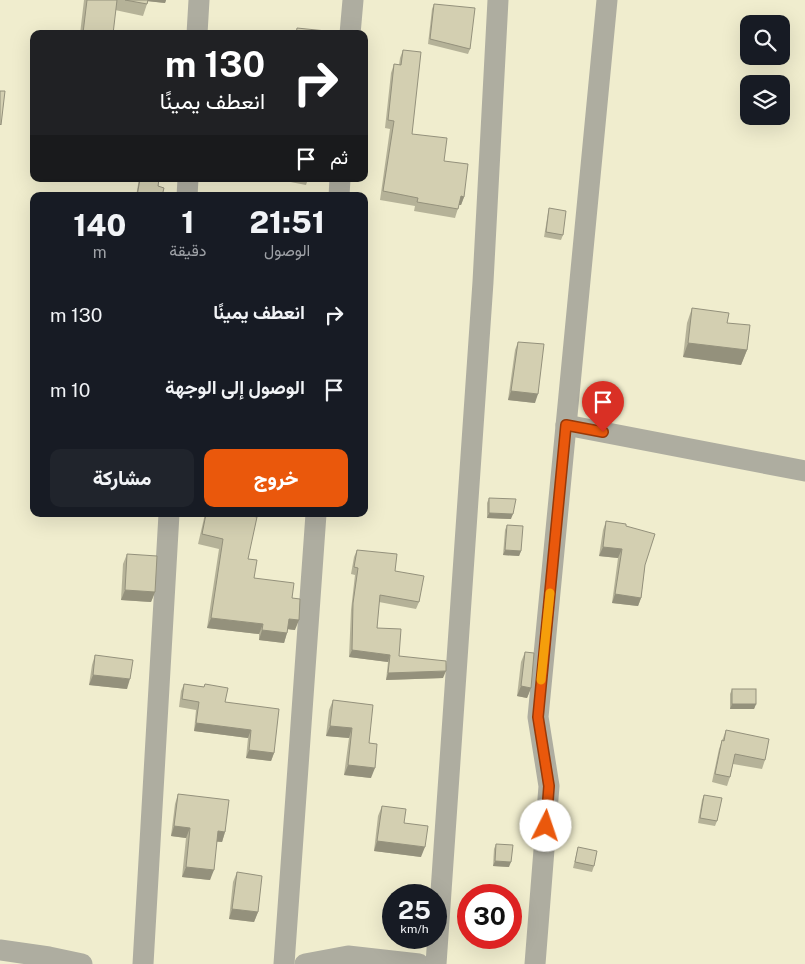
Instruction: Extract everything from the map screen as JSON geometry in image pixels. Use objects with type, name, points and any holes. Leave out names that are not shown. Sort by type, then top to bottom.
[{"type":"street","points":[[197,30],[199,0]]},
{"type":"street","points":[[350,30],[353,0]]},
{"type":"street","points":[[436,964],[483,292],[498,0]]},
{"type":"street","points":[[535,964],[549,786],[538,717],[607,0]]},
{"type":"street","points":[[566,425],[805,471]]},
{"type":"street","points":[[143,964],[169,517]]},
{"type":"street","points":[[284,964],[316,517]]},
{"type":"street","points":[[0,950],[82,964]]},
{"type":"street","points":[[305,964],[348,956],[418,964]]},
{"type":"building","points":[[87,0],[117,0],[113,30],[83,30]]},
{"type":"building","points":[[125,0],[148,0],[147,4]]},
{"type":"building","points":[[434,4],[475,8],[470,49],[430,39]]},
{"type":"building","points":[[297,28],[316,30],[297,30]]},
{"type":"building","points":[[403,50],[421,52],[412,134],[447,138],[444,161],[468,164],[464,197],[461,196],[458,209],[417,202],[418,198],[383,191],[394,121],[388,120],[394,64],[401,65]]},
{"type":"building","points":[[0,91],[5,91],[1,125],[0,124]]},
{"type":"building","points":[[139,182],[159,182],[158,186],[164,188],[163,192],[138,192]]},
{"type":"building","points":[[549,208],[566,211],[563,235],[546,232]]},
{"type":"building","points":[[692,308],[729,313],[727,323],[750,325],[747,350],[688,343]]},
{"type":"building","points":[[518,342],[544,344],[538,394],[511,391]]},
{"type":"building","points":[[489,498],[516,499],[513,514],[489,513]]},
{"type":"building","points":[[205,517],[257,517],[248,559],[257,560],[254,578],[294,583],[292,598],[300,599],[299,620],[289,619],[287,633],[262,630],[263,624],[211,618],[223,539],[202,534]]},
{"type":"building","points":[[606,521],[626,524],[626,526],[655,534],[645,565],[641,598],[615,594],[622,549],[603,547]]},
{"type":"building","points":[[507,525],[523,526],[521,551],[505,550]]},
{"type":"building","points":[[357,550],[397,554],[395,571],[424,576],[419,602],[380,595],[377,628],[401,629],[399,656],[446,661],[446,671],[388,673],[390,655],[352,650],[353,603],[358,568],[354,567]]},
{"type":"building","points":[[127,554],[157,556],[155,592],[125,590]]},
{"type":"building","points":[[525,652],[534,653],[531,688],[521,686]]},
{"type":"building","points":[[95,655],[133,660],[130,679],[93,675]]},
{"type":"building","points":[[184,684],[204,687],[205,684],[228,688],[225,702],[279,709],[274,753],[249,750],[251,730],[196,723],[199,702],[182,699]]},
{"type":"building","points":[[732,689],[756,689],[756,704],[732,704]]},
{"type":"building","points":[[333,700],[373,705],[369,743],[377,744],[375,768],[348,765],[352,728],[330,726]]},
{"type":"building","points":[[726,730],[769,739],[765,760],[735,754],[730,777],[715,774]]},
{"type":"building","points":[[178,794],[229,800],[225,832],[218,831],[214,870],[186,867],[190,828],[174,826]]},
{"type":"building","points":[[704,795],[722,798],[717,821],[700,818]]},
{"type":"building","points":[[382,806],[406,809],[404,823],[428,826],[425,847],[377,841]]},
{"type":"building","points":[[496,844],[513,845],[511,862],[495,861]]},
{"type":"building","points":[[578,847],[597,851],[594,866],[575,862]]},
{"type":"building","points":[[237,872],[262,876],[258,912],[232,909]]},
{"type":"slow traffic","points":[[541,680],[550,593]]},
{"type":"route","points":[[546,826],[549,786],[538,717],[566,425],[603,432]]}]
